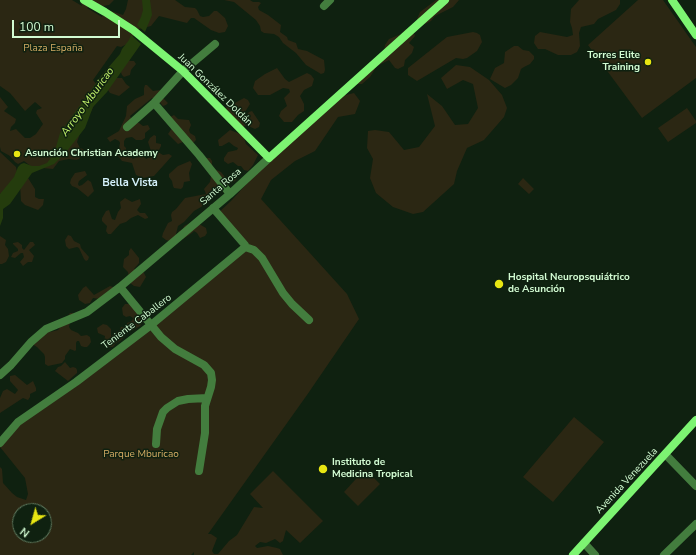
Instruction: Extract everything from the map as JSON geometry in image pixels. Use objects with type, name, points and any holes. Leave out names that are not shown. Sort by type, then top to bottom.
[{"type":"street","name":"Juan González Doldán","points":[[84,0],[133,30],[183,71],[269,158]]},
{"type":"street","points":[[672,0],[696,35]]},
{"type":"street","name":"Santa Rosa","points":[[0,375],[11,365],[30,342],[46,329],[87,312],[120,288],[149,264],[230,194],[439,2]]},
{"type":"street","points":[[127,127],[154,103],[183,71],[216,44]]},
{"type":"street","points":[[154,103],[199,155],[230,194]]},
{"type":"street","points":[[213,208],[245,246],[254,250],[262,258],[283,293],[309,320]]},
{"type":"street","name":"Teniente Caballero","points":[[0,443],[18,422],[76,382],[151,325],[245,246]]},
{"type":"street","points":[[120,288],[151,325],[175,349],[204,365],[209,370],[212,380],[212,387],[205,406],[205,433],[199,471]]},
{"type":"street","points":[[156,444],[157,429],[163,412],[167,408],[178,401],[207,398]]},
{"type":"street","name":"Avenida Venezuela","points":[[573,555],[696,420]]},
{"type":"street","points":[[665,454],[696,486]]},
{"type":"street","points":[[664,555],[696,524]]},
{"type":"street","points":[[584,543],[595,555]]},
{"type":"green space","name":"Plaza España","points":[[0,0],[72,0],[82,6],[80,0],[114,0],[109,5],[103,6],[93,3],[87,8],[102,17],[108,11],[123,15],[128,0],[175,0],[185,7],[195,8],[200,16],[203,17],[209,16],[214,11],[217,11],[225,18],[228,26],[225,32],[219,33],[211,30],[194,18],[191,18],[187,23],[159,16],[151,26],[139,29],[127,44],[121,47],[117,46],[93,80],[101,90],[77,142],[80,148],[85,151],[83,154],[76,160],[69,159],[59,161],[53,169],[32,167],[24,161],[18,164],[10,156],[1,151],[0,147],[0,97],[8,107],[4,111],[16,119],[10,131],[16,129],[25,138],[30,138],[36,134],[43,124],[36,113],[37,110],[42,108],[35,102],[25,111],[10,93],[0,86]]},
{"type":"green space","points":[[224,0],[250,0],[261,3],[258,7],[259,10],[281,25],[280,32],[287,37],[288,40],[296,43],[298,49],[307,51],[324,60],[324,73],[321,74],[306,65],[296,53],[283,43],[279,37],[274,34],[264,33],[261,31],[256,20],[234,2]]},
{"type":"green space","points":[[436,0],[459,0],[453,7],[435,16],[431,21],[425,24],[419,22],[417,19],[420,12]]},
{"type":"green space","points":[[579,0],[620,0],[620,4],[616,10],[598,19],[594,24],[581,27],[579,33],[580,46],[577,52],[571,55],[558,55],[545,49],[538,49],[534,43],[535,36],[540,32],[567,37],[573,35],[570,22],[571,9]]},
{"type":"green space","name":"Torres Elite Training","points":[[638,0],[663,0],[696,47],[696,78],[642,118],[588,45]]},
{"type":"green space","points":[[406,29],[409,29],[415,36],[409,43],[414,47],[412,53],[405,60],[404,66],[398,69],[395,68],[389,60],[377,66],[370,77],[362,84],[356,84],[384,51],[385,45],[389,39],[401,34]]},
{"type":"green space","points":[[473,32],[480,35],[482,42],[477,51],[467,58],[456,58],[417,81],[408,75],[408,68],[447,37]]},
{"type":"green space","points":[[514,46],[518,46],[523,50],[529,51],[534,56],[534,59],[530,64],[521,69],[518,78],[511,85],[505,88],[490,79],[495,68],[504,63],[505,52]]},
{"type":"green space","points":[[127,59],[134,61],[136,64],[131,70],[130,75],[124,77],[120,70]]},
{"type":"green space","points":[[456,65],[470,67],[489,80],[502,95],[507,108],[504,117],[484,140],[467,148],[457,171],[454,184],[423,212],[413,214],[393,207],[376,193],[370,178],[373,159],[367,148],[368,131],[375,130],[389,132],[404,150],[419,147],[435,126],[427,94],[442,106],[455,125],[468,124],[478,108],[473,84],[463,80],[447,89],[441,78]]},
{"type":"green space","points":[[277,68],[289,82],[307,73],[314,79],[312,86],[304,90],[300,96],[304,104],[304,111],[292,122],[284,122],[279,116],[281,111],[287,106],[284,98],[290,92],[289,89],[283,88],[270,95],[258,95],[253,88],[255,81]]},
{"type":"green space","points":[[115,78],[122,78],[130,87],[119,96],[110,93],[104,88]]},
{"type":"green space","points":[[145,85],[153,91],[160,90],[163,98],[168,103],[163,106],[157,99],[152,98],[130,116],[133,122],[139,123],[143,126],[148,125],[150,129],[145,133],[145,138],[142,140],[136,140],[132,137],[126,138],[124,141],[124,146],[126,148],[126,153],[133,159],[142,155],[146,159],[150,157],[152,154],[148,142],[154,135],[156,136],[156,143],[161,144],[158,152],[163,155],[169,154],[172,156],[154,176],[143,178],[136,175],[132,163],[122,161],[118,156],[119,141],[115,139],[110,142],[107,138],[119,131],[126,116],[127,106],[135,99],[144,95]]},
{"type":"green space","name":"Parque Mburicao","points":[[354,93],[360,101],[355,114],[338,117],[315,151],[295,161],[271,180],[261,199],[347,294],[359,319],[208,534],[211,534],[217,538],[212,551],[214,554],[218,554],[229,541],[237,535],[254,507],[263,508],[250,494],[273,471],[323,521],[300,543],[286,530],[283,541],[280,543],[275,539],[266,543],[260,542],[255,546],[257,548],[268,546],[277,548],[280,549],[283,555],[194,555],[194,552],[191,555],[0,555],[0,467],[2,469],[3,483],[12,493],[17,497],[26,500],[28,494],[25,478],[0,447],[0,438],[247,247],[218,213],[231,201],[280,147],[333,98]]},
{"type":"green space","points":[[244,98],[248,100],[250,104],[244,115],[246,116],[252,111],[260,123],[259,127],[255,129],[246,125],[242,128],[226,109],[227,104],[233,104]]},
{"type":"green space","points":[[687,108],[696,123],[668,142],[658,128]]},
{"type":"green space","points":[[174,115],[178,119],[189,120],[191,125],[189,130],[190,133],[195,136],[196,140],[193,143],[183,142],[178,144],[168,134],[172,128],[170,117]]},
{"type":"green space","points":[[230,130],[243,135],[246,144],[258,155],[248,171],[244,170],[241,166],[238,166],[233,162],[228,164],[224,161],[224,158],[228,152],[237,150],[238,148],[229,142],[219,146],[218,140]]},
{"type":"green space","points":[[0,152],[16,167],[18,177],[2,196],[0,193]]},
{"type":"green space","points":[[205,158],[210,158],[212,161],[212,168],[221,172],[225,177],[237,175],[238,177],[235,181],[215,191],[208,201],[194,211],[178,226],[176,234],[177,237],[169,241],[166,240],[162,237],[168,223],[172,221],[172,212],[185,198],[206,194],[204,189],[210,182],[211,176]]},
{"type":"green space","points":[[190,161],[192,164],[189,173],[190,181],[184,182],[181,189],[174,188],[169,174],[178,166]]},
{"type":"green space","points":[[85,171],[87,175],[79,181],[78,184],[79,186],[82,185],[88,180],[91,182],[94,191],[88,197],[70,183],[75,173]]},
{"type":"green space","points":[[28,178],[35,189],[35,197],[44,199],[43,205],[38,210],[25,205],[21,201],[20,183]]},
{"type":"green space","points":[[523,178],[534,189],[529,194],[518,184]]},
{"type":"green space","points":[[125,198],[132,202],[140,199],[141,204],[137,210],[140,213],[145,213],[148,218],[145,219],[138,215],[120,224],[111,234],[108,234],[106,231],[107,226],[102,221],[102,218],[106,211],[109,210],[112,219],[115,220],[121,208],[120,202]]},
{"type":"green space","points":[[194,221],[206,228],[207,233],[205,236],[200,238],[194,231],[183,239],[177,234],[183,229],[184,226]]},
{"type":"green space","points":[[68,235],[80,244],[81,248],[89,257],[88,260],[86,261],[84,259],[79,248],[69,249],[66,246],[65,240]]},
{"type":"green space","points":[[0,236],[6,240],[5,245],[8,249],[9,256],[6,262],[2,264],[0,264]]},
{"type":"green space","points":[[18,242],[22,245],[24,250],[30,242],[33,242],[35,245],[29,250],[34,256],[32,262],[28,262],[23,266],[20,262],[24,257],[23,253],[15,258],[11,257],[13,253],[18,251],[13,243]]},
{"type":"green space","points":[[131,248],[139,258],[139,263],[134,269],[143,271],[146,277],[140,287],[134,286],[130,283],[128,272],[123,267],[124,259],[129,255]]},
{"type":"green space","points":[[86,286],[94,295],[110,286],[114,288],[100,299],[93,298],[90,303],[85,304],[79,300],[78,295]]},
{"type":"green space","points":[[125,304],[130,304],[144,319],[143,322],[113,347],[108,347],[104,343],[105,336],[98,333],[97,328],[103,324],[107,325],[111,329],[111,337],[115,332],[119,332],[121,327],[126,327],[127,323],[132,321],[133,318],[123,315],[122,308]]},
{"type":"green space","points":[[70,313],[74,313],[69,327],[71,330],[81,336],[87,335],[90,337],[91,342],[87,347],[84,347],[81,346],[79,341],[77,341],[76,350],[70,349],[62,363],[48,366],[45,364],[44,354],[32,344],[43,331],[50,332],[58,330]]},
{"type":"green space","points":[[65,362],[70,368],[73,367],[77,370],[77,373],[68,381],[55,371]]},
{"type":"green space","points":[[15,375],[27,385],[33,381],[36,391],[30,394],[28,400],[23,398],[0,413],[0,398],[3,391],[7,389],[15,394],[18,390],[10,381],[10,376]]},
{"type":"green space","points":[[574,417],[604,442],[553,502],[523,477]]},
{"type":"green space","points":[[365,469],[380,484],[358,506],[344,492]]},
{"type":"water","points":[[142,0],[150,0],[152,15],[145,32],[137,25],[143,10]]},
{"type":"water","name":"Arroyo Mburicao","points":[[131,35],[141,44],[107,92],[93,107],[85,128],[67,151],[54,164],[32,173],[10,204],[3,209],[3,218],[0,226],[0,194],[14,177],[18,167],[24,163],[32,166],[39,166],[47,163],[54,154],[60,133],[101,76],[120,54]]},
{"type":"place","name":"Torres Elite Training","points":[[648,62]]},
{"type":"place","name":"Asunción Christian Academy","points":[[17,154]]},
{"type":"place","name":"Hospital Neuropsquiátrico de Asunción","points":[[499,284]]},
{"type":"place","name":"Instituto de Medicina Tropical","points":[[323,469]]},
{"type":"district","name":"Bella Vista","points":[[130,183]]}]
